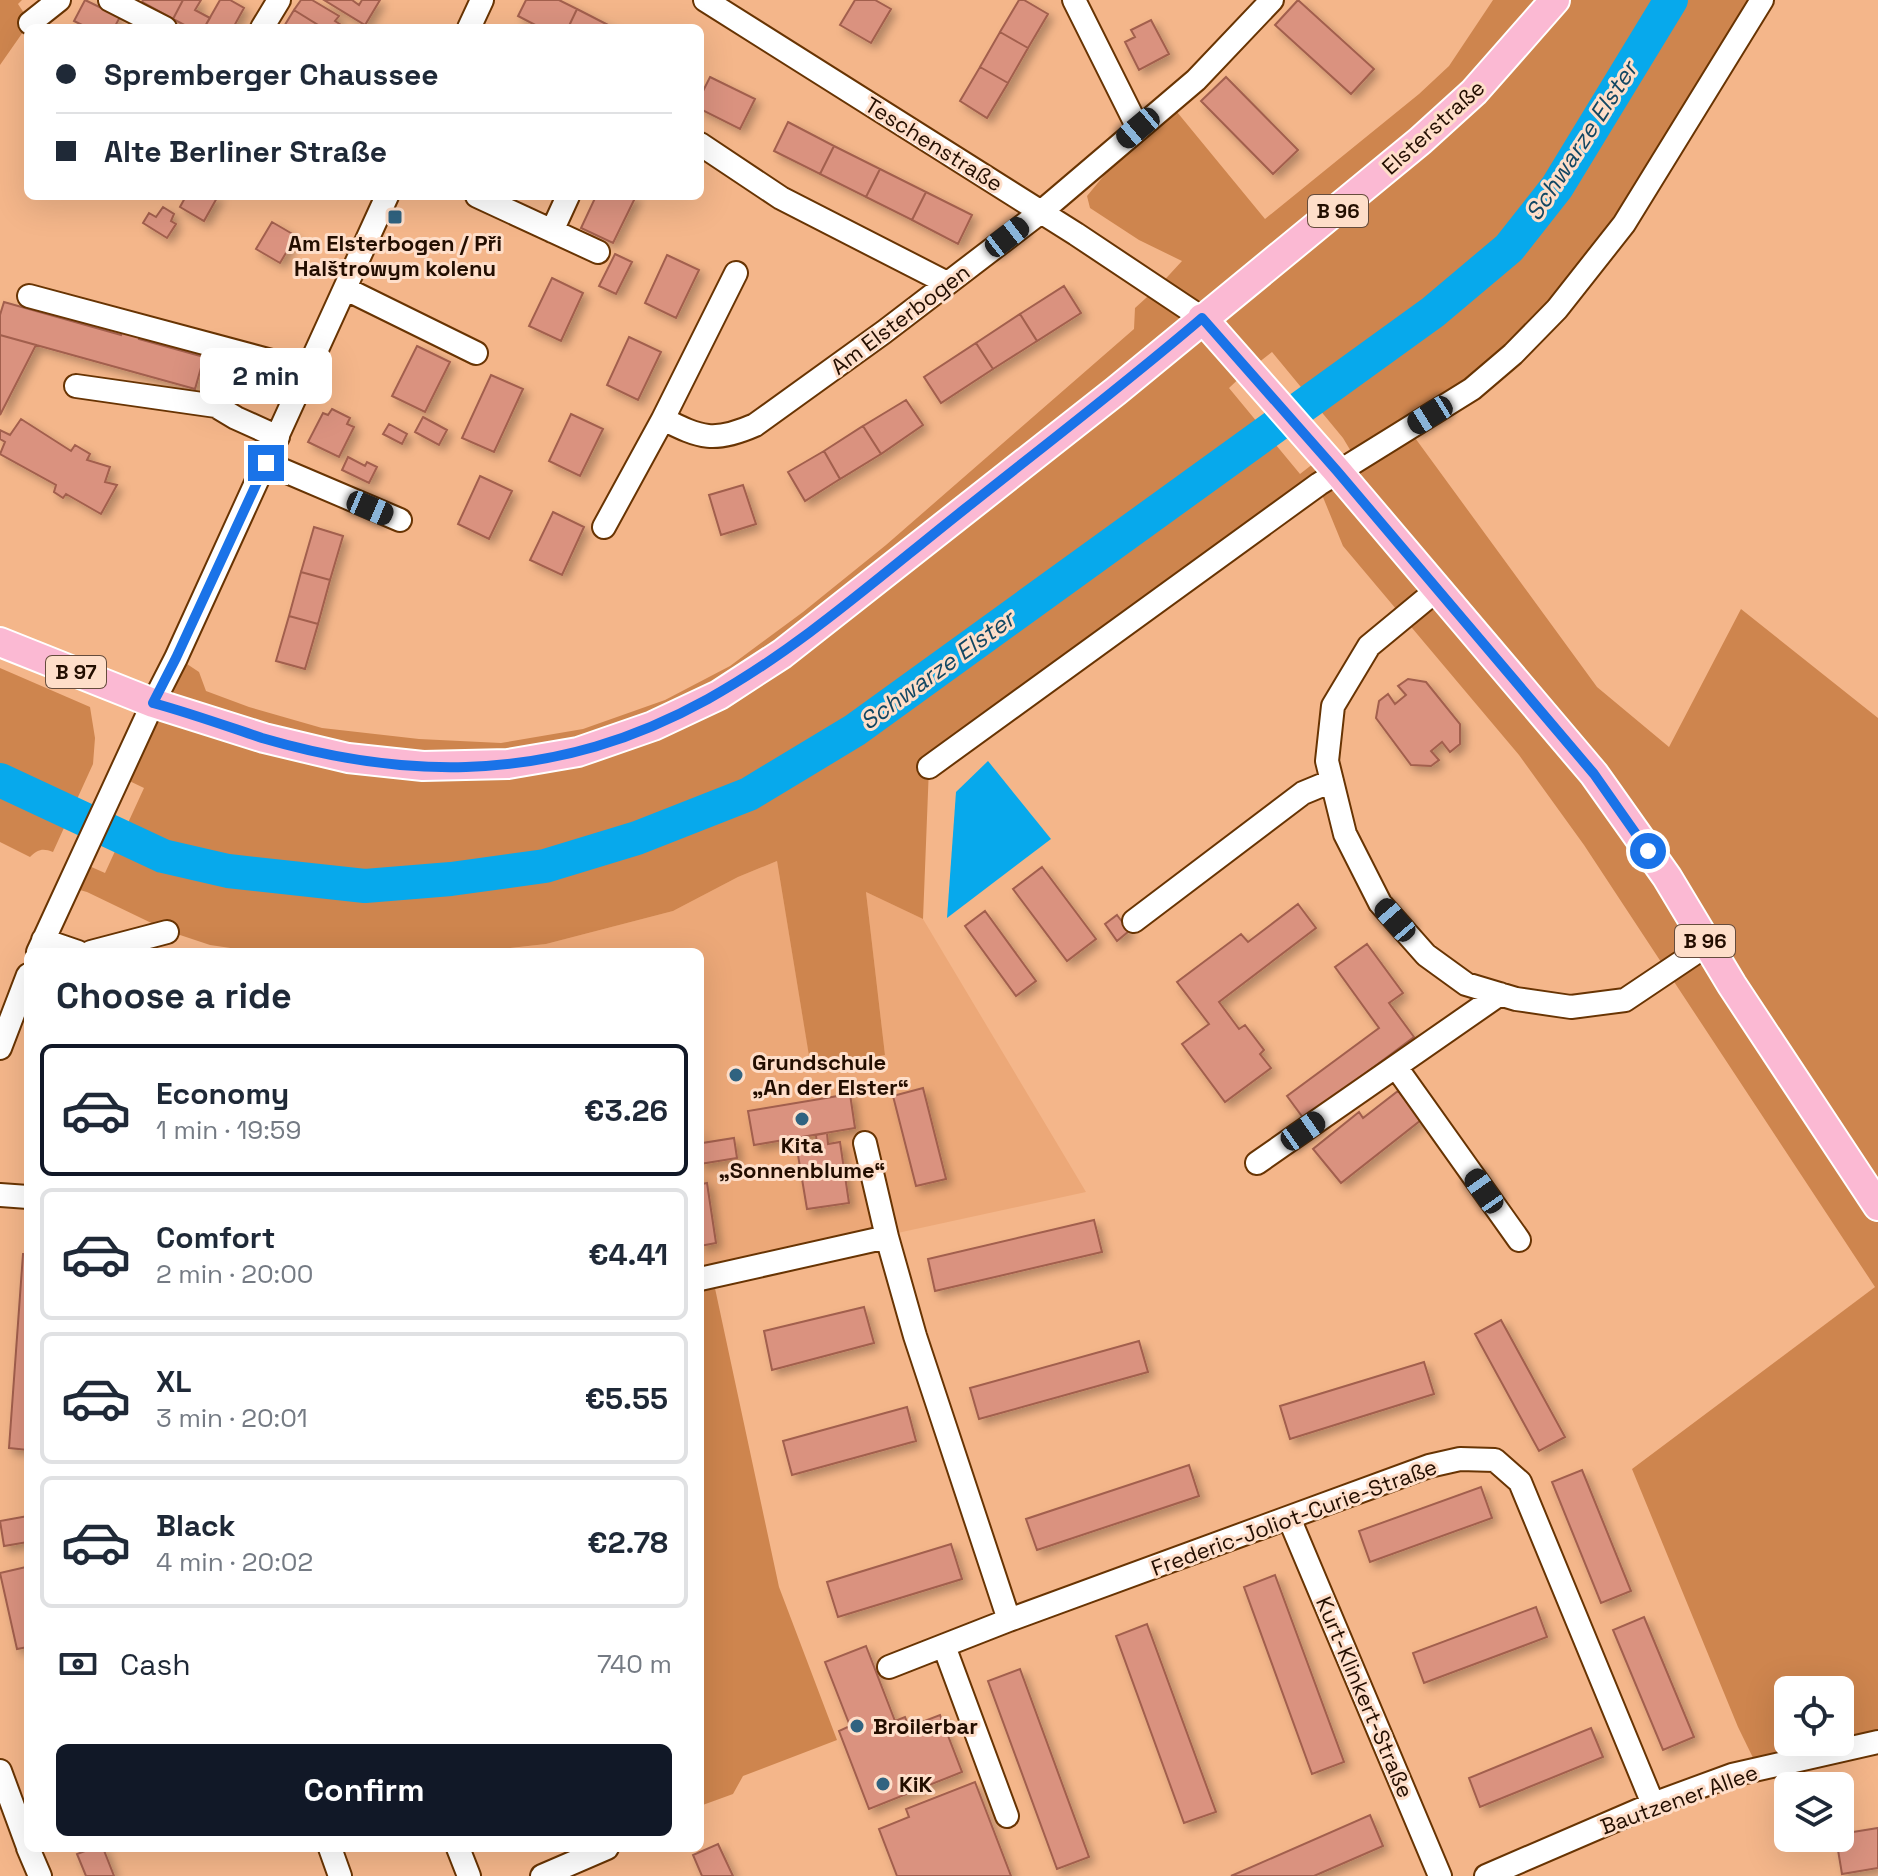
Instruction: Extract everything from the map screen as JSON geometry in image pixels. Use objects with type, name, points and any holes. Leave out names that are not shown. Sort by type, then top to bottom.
[{"type":"main road","name":"Elsterstraße","points":[[0,642],[153,703],[264,738],[348,758],[423,766],[508,764],[578,752],[615,741],[719,695],[782,654],[1116,391],[1420,141],[1474,92],[1555,0]]},
{"type":"main road","name":"B 96","points":[[1202,318],[1594,774],[1667,877],[1707,945],[1878,1206]]},
{"type":"street","points":[[30,23],[59,0]]},
{"type":"street","points":[[110,0],[157,24]]},
{"type":"street","points":[[264,24],[279,0]]},
{"type":"street","points":[[472,24],[482,0]]},
{"type":"street","name":"Teschenstraße","points":[[705,0],[1041,212],[1202,318]]},
{"type":"street","points":[[1074,0],[1138,128]]},
{"type":"street","name":"Am Elsterbogen","points":[[663,419],[687,431],[710,437],[732,434],[755,425],[860,350],[1041,212],[1196,80],[1248,10],[1272,0]]},
{"type":"street","points":[[929,767],[1328,461],[1472,389],[1513,354],[1557,309],[1624,224],[1762,0]]},
{"type":"street","points":[[704,147],[781,198],[947,283]]},
{"type":"street","points":[[40,946],[309,371],[385,200]]},
{"type":"street","points":[[486,200],[598,252]]},
{"type":"street","points":[[552,231],[566,200]]},
{"type":"street","points":[[604,527],[663,419],[736,273]]},
{"type":"street","points":[[346,289],[476,353]]},
{"type":"street","points":[[29,296],[309,371]]},
{"type":"street","points":[[76,386],[216,406],[278,437]]},
{"type":"street","points":[[266,463],[400,520]]},
{"type":"street","points":[[1438,589],[1369,646],[1333,706],[1327,761],[1345,834],[1380,903],[1426,955],[1466,984],[1500,994],[1571,1007],[1625,1000],[1707,945]]},
{"type":"street","points":[[1134,921],[1303,793],[1332,781]]},
{"type":"street","points":[[106,948],[167,932]]},
{"type":"street","points":[[0,1048],[24,985]]},
{"type":"street","points":[[1257,1163],[1500,994]]},
{"type":"street","points":[[1396,1067],[1519,1240]]},
{"type":"street","points":[[865,1143],[915,1336],[1009,1620]]},
{"type":"street","points":[[0,1195],[24,1197]]},
{"type":"street","points":[[704,1278],[887,1237]]},
{"type":"street","name":"Frederic-Joliot-Curie-Straße","points":[[889,1667],[1429,1466],[1460,1459],[1495,1460],[1520,1482],[1653,1804]]},
{"type":"street","name":"Kurt-Klinkert-Straße","points":[[1289,1518],[1440,1876]]},
{"type":"street","points":[[944,1646],[1007,1816]]},
{"type":"street","name":"Bautzener Allee","points":[[1486,1876],[1653,1804],[1732,1775],[1878,1742]]},
{"type":"street","points":[[0,1771],[24,1837]]},
{"type":"street","points":[[30,1852],[40,1876]]},
{"type":"street","points":[[331,1852],[340,1876]]},
{"type":"street","points":[[460,1852],[469,1876]]},
{"type":"street","points":[[542,1876],[598,1852]]},
{"type":"shaded area","points":[[0,0],[22,0],[18,4],[30,22],[24,24],[24,31],[0,65]]},
{"type":"shaded area","points":[[1493,0],[1552,0],[1533,25],[1202,317],[1158,287],[1182,261],[1139,240],[1090,208],[1087,196],[1106,173],[1177,112],[1265,219],[1449,66]]},
{"type":"shaded area","points":[[1557,0],[1761,0],[1623,224],[1512,353],[1355,458],[1343,438],[1272,352],[1249,370],[1204,318]]},
{"type":"shaded area","points":[[1157,288],[1199,319],[1161,352],[1202,321],[1247,371],[1229,388],[1300,474],[1323,456],[1591,776],[1878,1210],[1878,1739],[1854,1745],[1854,1676],[1774,1676],[1774,1756],[1808,1756],[1758,1768],[1738,1727],[1632,1469],[1875,1287],[1584,845],[1519,755],[1343,546],[1318,485],[929,767],[923,919],[866,892],[885,1055],[811,1068],[777,861],[738,877],[673,911],[546,944],[510,948],[231,948],[210,945],[168,931],[87,892],[69,887],[80,862],[105,873],[144,788],[119,776],[178,658],[199,672],[206,691],[249,707],[322,728],[419,739],[501,743],[583,729],[665,700],[730,666],[886,545],[1134,329],[1135,308]],"holes":[[[1141,367],[685,713],[465,768],[684,710]]]},
{"type":"shaded area","points":[[1410,431],[1597,687],[1669,747],[1741,609],[1878,718],[1878,1201],[1669,876],[1340,472]]},
{"type":"shaded area","points":[[0,668],[90,707],[95,738],[93,764],[53,852],[41,850],[30,857],[0,842]]},
{"type":"shaded area","points":[[777,861],[811,1067],[885,1055],[866,892],[923,919],[1086,1192],[704,1275],[704,948],[512,948],[546,944],[673,911],[738,877]]},
{"type":"shaded area","points":[[713,1279],[779,1587],[837,1740],[743,1776],[733,1794],[704,1805],[704,1280]]},
{"type":"water","points":[[988,761],[1051,839],[947,918],[956,792]]},
{"type":"building","points":[[85,0],[120,17],[116,24],[80,24],[74,21]]},
{"type":"building","points":[[143,0],[183,0],[173,19]]},
{"type":"building","points":[[183,0],[201,0],[195,10],[210,18],[206,24],[182,24],[173,19]]},
{"type":"building","points":[[220,0],[230,0],[244,8],[235,24],[206,24]]},
{"type":"building","points":[[301,0],[312,0],[339,16],[335,21],[340,24],[317,24],[294,10]]},
{"type":"building","points":[[324,0],[352,0],[359,5],[362,0],[380,0],[363,24]]},
{"type":"building","points":[[526,0],[559,0],[577,9],[570,24],[533,24],[518,16]]},
{"type":"building","points":[[855,0],[875,0],[891,9],[871,43],[840,25]]},
{"type":"building","points":[[1019,0],[1048,14],[1028,48],[1000,32]]},
{"type":"building","points":[[1298,0],[1374,69],[1351,94],[1275,25]]},
{"type":"building","points":[[577,9],[606,24],[570,24]]},
{"type":"building","points":[[294,10],[317,24],[285,24]]},
{"type":"building","points":[[1151,20],[1169,54],[1139,70],[1125,42],[1135,37],[1131,30]]},
{"type":"building","points":[[1000,32],[1028,48],[1008,83],[980,67]]},
{"type":"building","points":[[980,67],[1008,83],[987,118],[960,101]]},
{"type":"building","points":[[710,77],[755,99],[740,129],[704,111],[704,89]]},
{"type":"building","points":[[1226,77],[1298,150],[1273,174],[1201,101]]},
{"type":"building","points":[[788,122],[834,146],[820,174],[774,151]]},
{"type":"building","points":[[834,146],[880,169],[866,197],[820,174]]},
{"type":"building","points":[[880,169],[926,192],[912,220],[866,197]]},
{"type":"building","points":[[926,192],[972,215],[958,244],[912,220]]},
{"type":"building","points":[[184,200],[216,200],[204,221],[180,207]]},
{"type":"building","points":[[594,200],[634,200],[613,243],[581,228]]},
{"type":"building","points":[[163,207],[174,214],[171,221],[176,224],[167,238],[143,223],[149,213],[156,217]]},
{"type":"building","points":[[272,222],[296,236],[280,263],[256,249]]},
{"type":"building","points":[[615,254],[632,262],[616,294],[599,286]]},
{"type":"building","points":[[667,255],[699,270],[676,318],[645,303]]},
{"type":"building","points":[[552,278],[583,293],[561,341],[529,326]]},
{"type":"building","points":[[1064,286],[1081,313],[1037,341],[1020,314]]},
{"type":"building","points":[[4,302],[121,335],[123,326],[141,331],[139,339],[204,357],[195,389],[0,335],[0,315]]},
{"type":"building","points":[[1020,314],[1037,341],[993,369],[976,343]]},
{"type":"building","points":[[0,335],[36,345],[0,415]]},
{"type":"building","points":[[629,337],[661,352],[638,400],[607,385]]},
{"type":"building","points":[[976,343],[993,369],[941,403],[924,377]]},
{"type":"building","points":[[417,346],[450,362],[425,412],[392,396]]},
{"type":"building","points":[[491,375],[523,389],[494,452],[462,438]]},
{"type":"building","points":[[906,400],[923,425],[881,454],[863,426]]},
{"type":"building","points":[[332,409],[350,418],[347,424],[354,427],[339,457],[308,442],[323,413],[328,415]]},
{"type":"building","points":[[571,414],[603,429],[580,476],[549,461]]},
{"type":"building","points":[[423,417],[447,430],[439,445],[415,432]]},
{"type":"building","points":[[21,419],[71,451],[75,445],[90,454],[87,460],[110,467],[105,482],[117,485],[101,514],[66,494],[63,498],[54,492],[56,485],[0,454],[5,442],[0,439],[0,430],[10,435]]},
{"type":"building","points":[[389,424],[407,434],[402,444],[383,434]]},
{"type":"building","points":[[863,426],[881,454],[840,479],[824,451]]},
{"type":"building","points":[[824,451],[840,479],[805,501],[788,472]]},
{"type":"building","points":[[348,457],[365,466],[367,462],[377,467],[369,483],[342,470]]},
{"type":"building","points":[[480,476],[512,491],[489,539],[458,524]]},
{"type":"building","points":[[743,485],[756,524],[721,535],[709,495]]},
{"type":"building","points":[[553,512],[584,527],[562,575],[530,560]]},
{"type":"building","points":[[314,527],[343,536],[330,580],[301,572]]},
{"type":"building","points":[[301,572],[330,580],[318,624],[289,616]]},
{"type":"building","points":[[289,616],[318,624],[305,669],[276,661]]},
{"type":"building","points":[[1408,679],[1426,682],[1460,724],[1460,744],[1450,752],[1442,742],[1431,751],[1439,760],[1431,766],[1411,765],[1376,718],[1379,701],[1388,694],[1395,704],[1406,695],[1398,686]]},
{"type":"building","points":[[1042,867],[1096,939],[1067,961],[1013,889]]},
{"type":"building","points":[[1298,904],[1316,928],[1219,1002],[1239,1029],[1245,1025],[1264,1050],[1260,1054],[1271,1068],[1225,1102],[1182,1044],[1209,1024],[1177,982],[1241,934],[1248,942]]},
{"type":"building","points":[[985,911],[1036,981],[1016,996],[965,926]]},
{"type":"building","points":[[1117,915],[1129,931],[1117,941],[1105,924]]},
{"type":"building","points":[[1367,944],[1403,993],[1389,1003],[1414,1037],[1304,1119],[1287,1096],[1379,1028],[1335,967]]},
{"type":"building","points":[[923,1088],[946,1179],[916,1186],[893,1096]]},
{"type":"building","points":[[1398,1091],[1421,1120],[1341,1183],[1313,1149],[1359,1112],[1363,1118]]},
{"type":"building","name":"Kita „Sonnenblume“","points":[[850,1094],[855,1128],[754,1145],[748,1111]]},
{"type":"building","points":[[827,1133],[828,1144],[840,1142],[849,1203],[807,1209],[797,1149],[817,1146],[816,1135]]},
{"type":"building","points":[[734,1138],[737,1158],[704,1163],[704,1143]]},
{"type":"building","points":[[707,1183],[716,1243],[704,1245],[704,1184]]},
{"type":"building","points":[[1094,1220],[1102,1252],[935,1291],[928,1259]]},
{"type":"building","points":[[23,1254],[24,1254],[24,1450],[9,1448]]},
{"type":"building","points":[[864,1307],[874,1343],[772,1370],[764,1331]]},
{"type":"building","points":[[1501,1320],[1565,1437],[1539,1451],[1475,1334]]},
{"type":"building","points":[[1139,1341],[1148,1372],[979,1419],[970,1388]]},
{"type":"building","points":[[1424,1362],[1434,1394],[1290,1439],[1280,1406]]},
{"type":"building","points":[[907,1407],[916,1441],[792,1475],[783,1441]]},
{"type":"building","points":[[1189,1465],[1199,1496],[1037,1550],[1026,1519]]},
{"type":"building","points":[[1582,1470],[1631,1591],[1601,1603],[1552,1482]]},
{"type":"building","points":[[1481,1487],[1492,1518],[1370,1562],[1359,1531]]},
{"type":"building","points":[[24,1517],[24,1543],[4,1546],[0,1521]]},
{"type":"building","points":[[951,1544],[962,1579],[838,1617],[827,1582]]},
{"type":"building","points":[[24,1567],[24,1648],[17,1649],[0,1573]]},
{"type":"building","points":[[1275,1575],[1344,1762],[1312,1774],[1244,1587]]},
{"type":"building","points":[[1536,1607],[1547,1637],[1424,1683],[1413,1653]]},
{"type":"building","points":[[1644,1617],[1694,1737],[1663,1750],[1613,1630]]},
{"type":"building","points":[[1147,1624],[1216,1812],[1184,1823],[1116,1636]]},
{"type":"building","points":[[866,1646],[895,1721],[905,1717],[909,1727],[940,1715],[962,1772],[869,1809],[839,1731],[850,1726],[825,1662]]},
{"type":"building","points":[[1020,1669],[1089,1857],[1057,1869],[988,1681]]},
{"type":"building","points":[[1591,1728],[1603,1757],[1480,1807],[1469,1778]]},
{"type":"building","points":[[975,1782],[1011,1876],[897,1876],[879,1829],[909,1817],[906,1809]]},
{"type":"building","points":[[1370,1815],[1383,1846],[1314,1876],[1231,1876]]},
{"type":"building","points":[[1878,1828],[1878,1868],[1842,1874],[1838,1852],[1854,1852],[1854,1832]]},
{"type":"building","points":[[718,1844],[733,1876],[702,1876],[693,1855]]},
{"type":"building","points":[[105,1852],[114,1876],[86,1876],[77,1854]]},
{"type":"waterway","name":"Schwarze Elster","points":[[0,780],[163,856],[228,871],[365,886],[451,879],[545,866],[637,838],[749,794],[855,730],[1433,312],[1509,248],[1557,187],[1671,0]]},
{"type":"place","name":"Am Elsterbogen / Při Halštrowym kolenu","points":[[395,217]]},
{"type":"place","name":"Grundschule „An der Elster“","points":[[736,1075]]},
{"type":"place","name":"Kita „Sonnenblume“","points":[[802,1119]]},
{"type":"place","name":"Broilerbar","points":[[857,1726]]},
{"type":"place","name":"KiK","points":[[883,1784]]},
{"type":"route","points":[[266,463],[153,703],[264,738],[348,758],[465,767],[546,759],[615,741],[685,712],[719,695],[782,654],[1116,391],[1202,318],[1337,471],[1594,774],[1648,851]]}]
